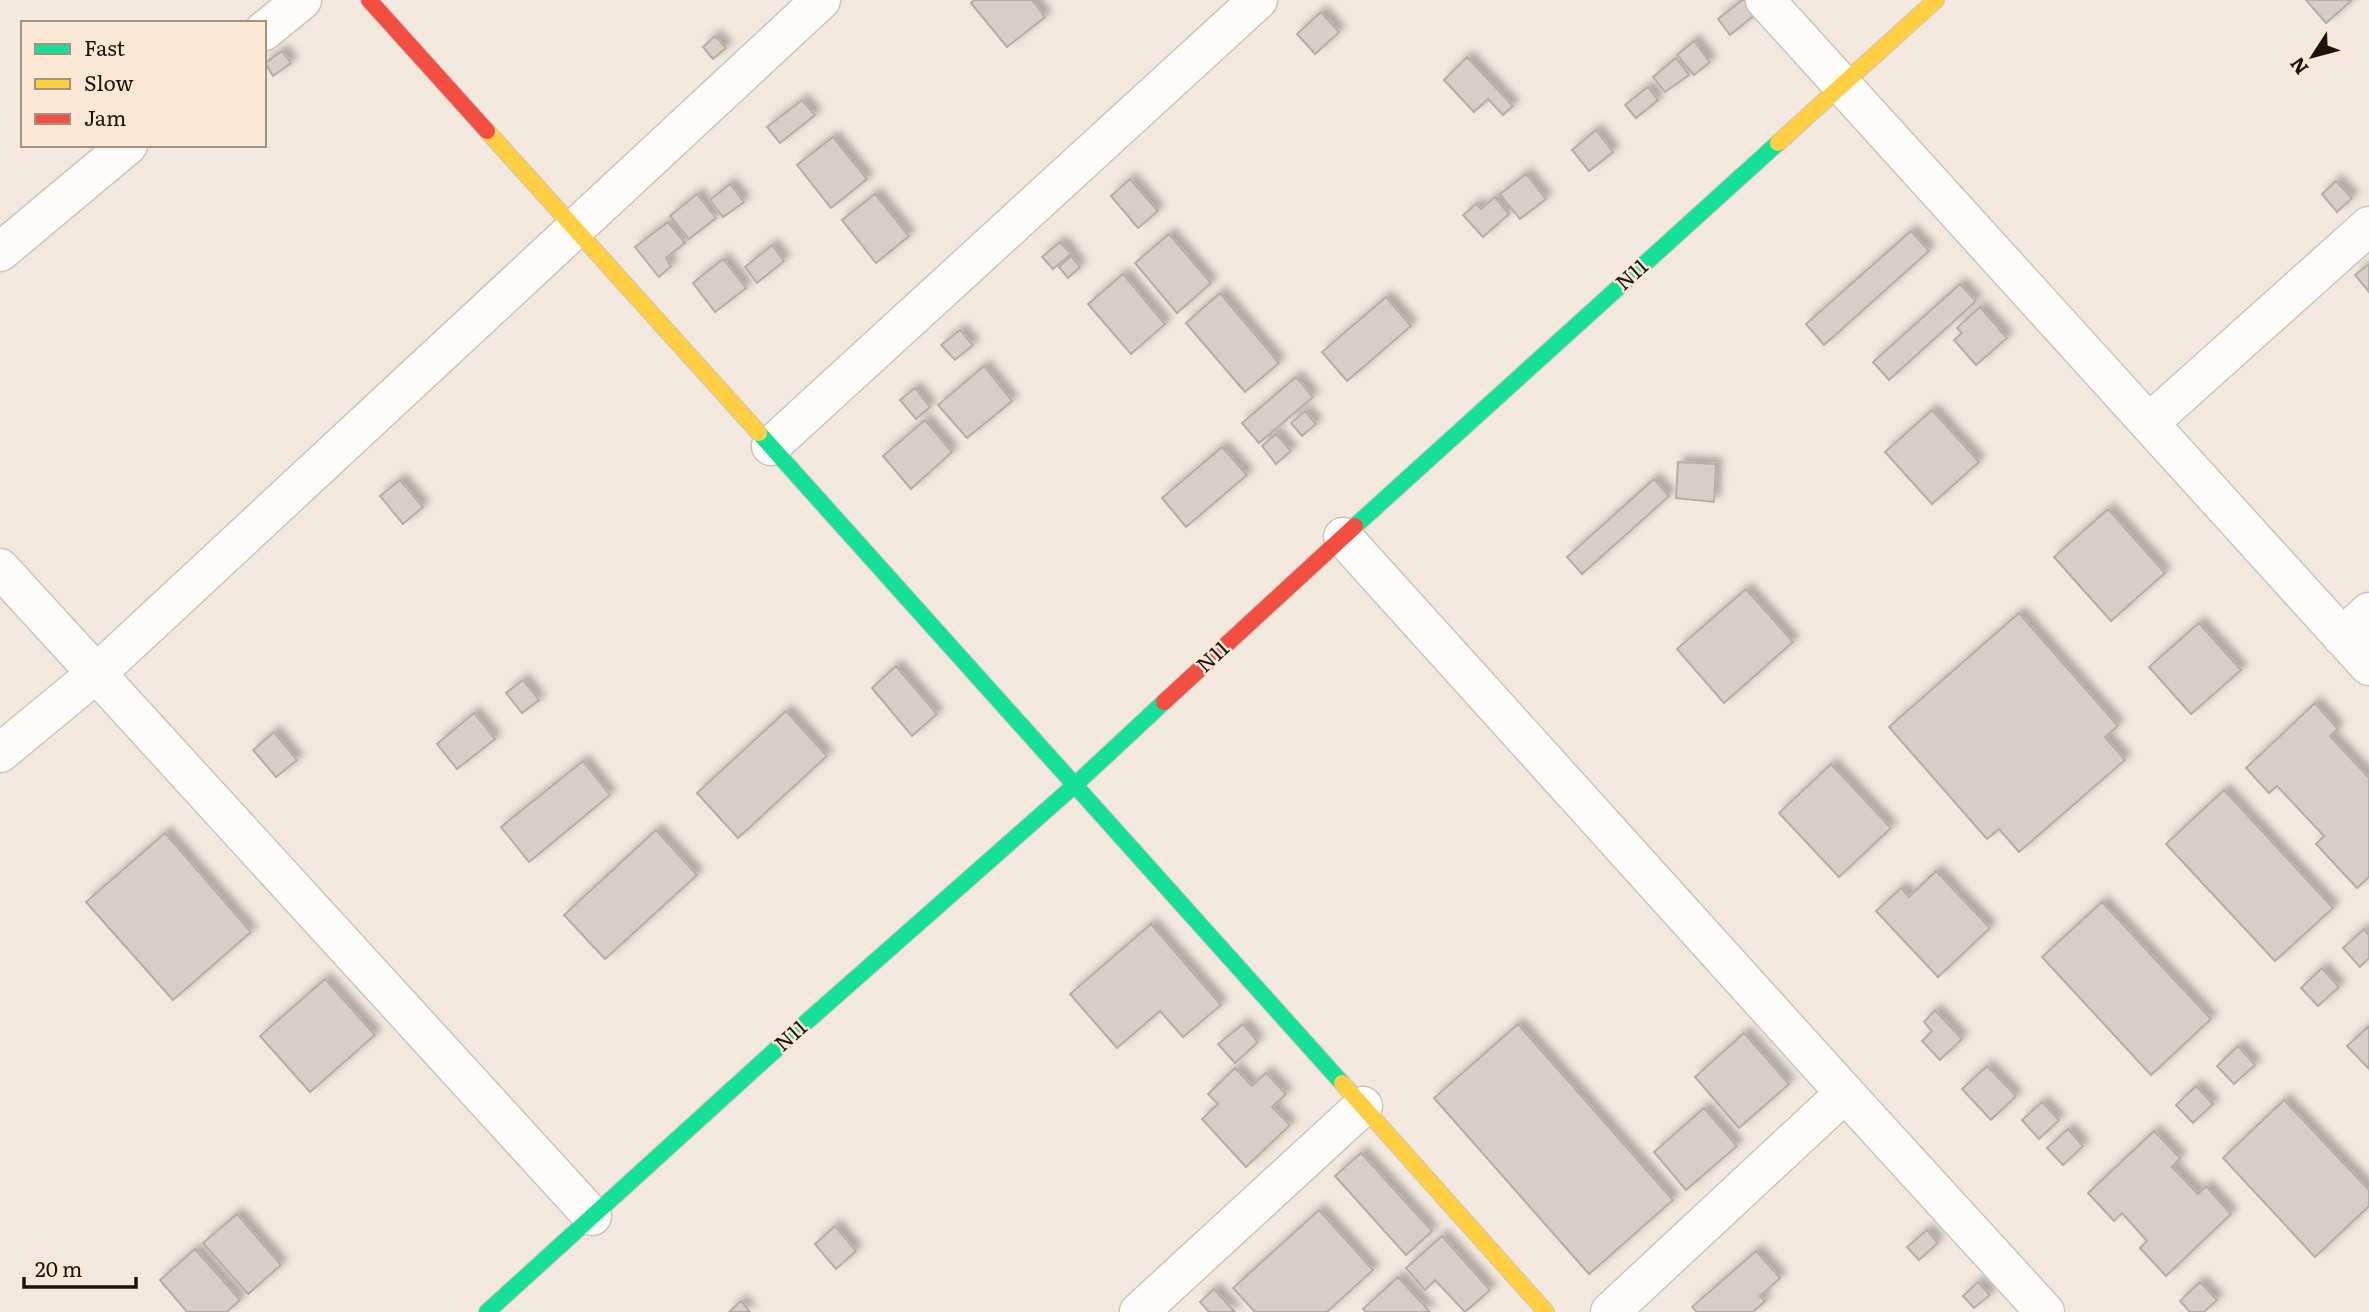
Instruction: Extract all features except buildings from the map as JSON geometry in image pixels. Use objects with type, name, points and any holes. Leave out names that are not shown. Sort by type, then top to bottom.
[{"type":"main road","points":[[369,0],[1076,784],[1546,1312]]},
{"type":"main road","name":"N11","points":[[487,1312],[794,1033],[1076,784],[1343,537],[1936,0]]},
{"type":"street","points":[[266,29],[302,0]]},
{"type":"street","points":[[0,753],[97,673],[821,0]]},
{"type":"street","points":[[771,446],[1258,0]]},
{"type":"street","points":[[1765,0],[2149,423],[2356,624],[2369,666]]},
{"type":"street","points":[[0,252],[126,147]]},
{"type":"street","points":[[2149,423],[2369,226]]},
{"type":"street","points":[[1343,537],[2045,1312]]},
{"type":"street","points":[[0,568],[592,1216]]},
{"type":"street","points":[[1610,1312],[1845,1093]]},
{"type":"street","points":[[1139,1312],[1363,1106]]},
{"type":"traffic: fast","points":[[1355,526],[1778,143]]},
{"type":"traffic: fast","points":[[759,433],[1342,1083]]},
{"type":"traffic: fast","points":[[487,1312],[1164,702]]},
{"type":"traffic: slow","points":[[1778,143],[1936,0]]},
{"type":"traffic: slow","points":[[487,131],[759,433]]},
{"type":"traffic: slow","points":[[1342,1083],[1546,1312]]},
{"type":"traffic: jam","points":[[369,0],[487,131]]},
{"type":"traffic: jam","points":[[1164,702],[1355,526]]}]
